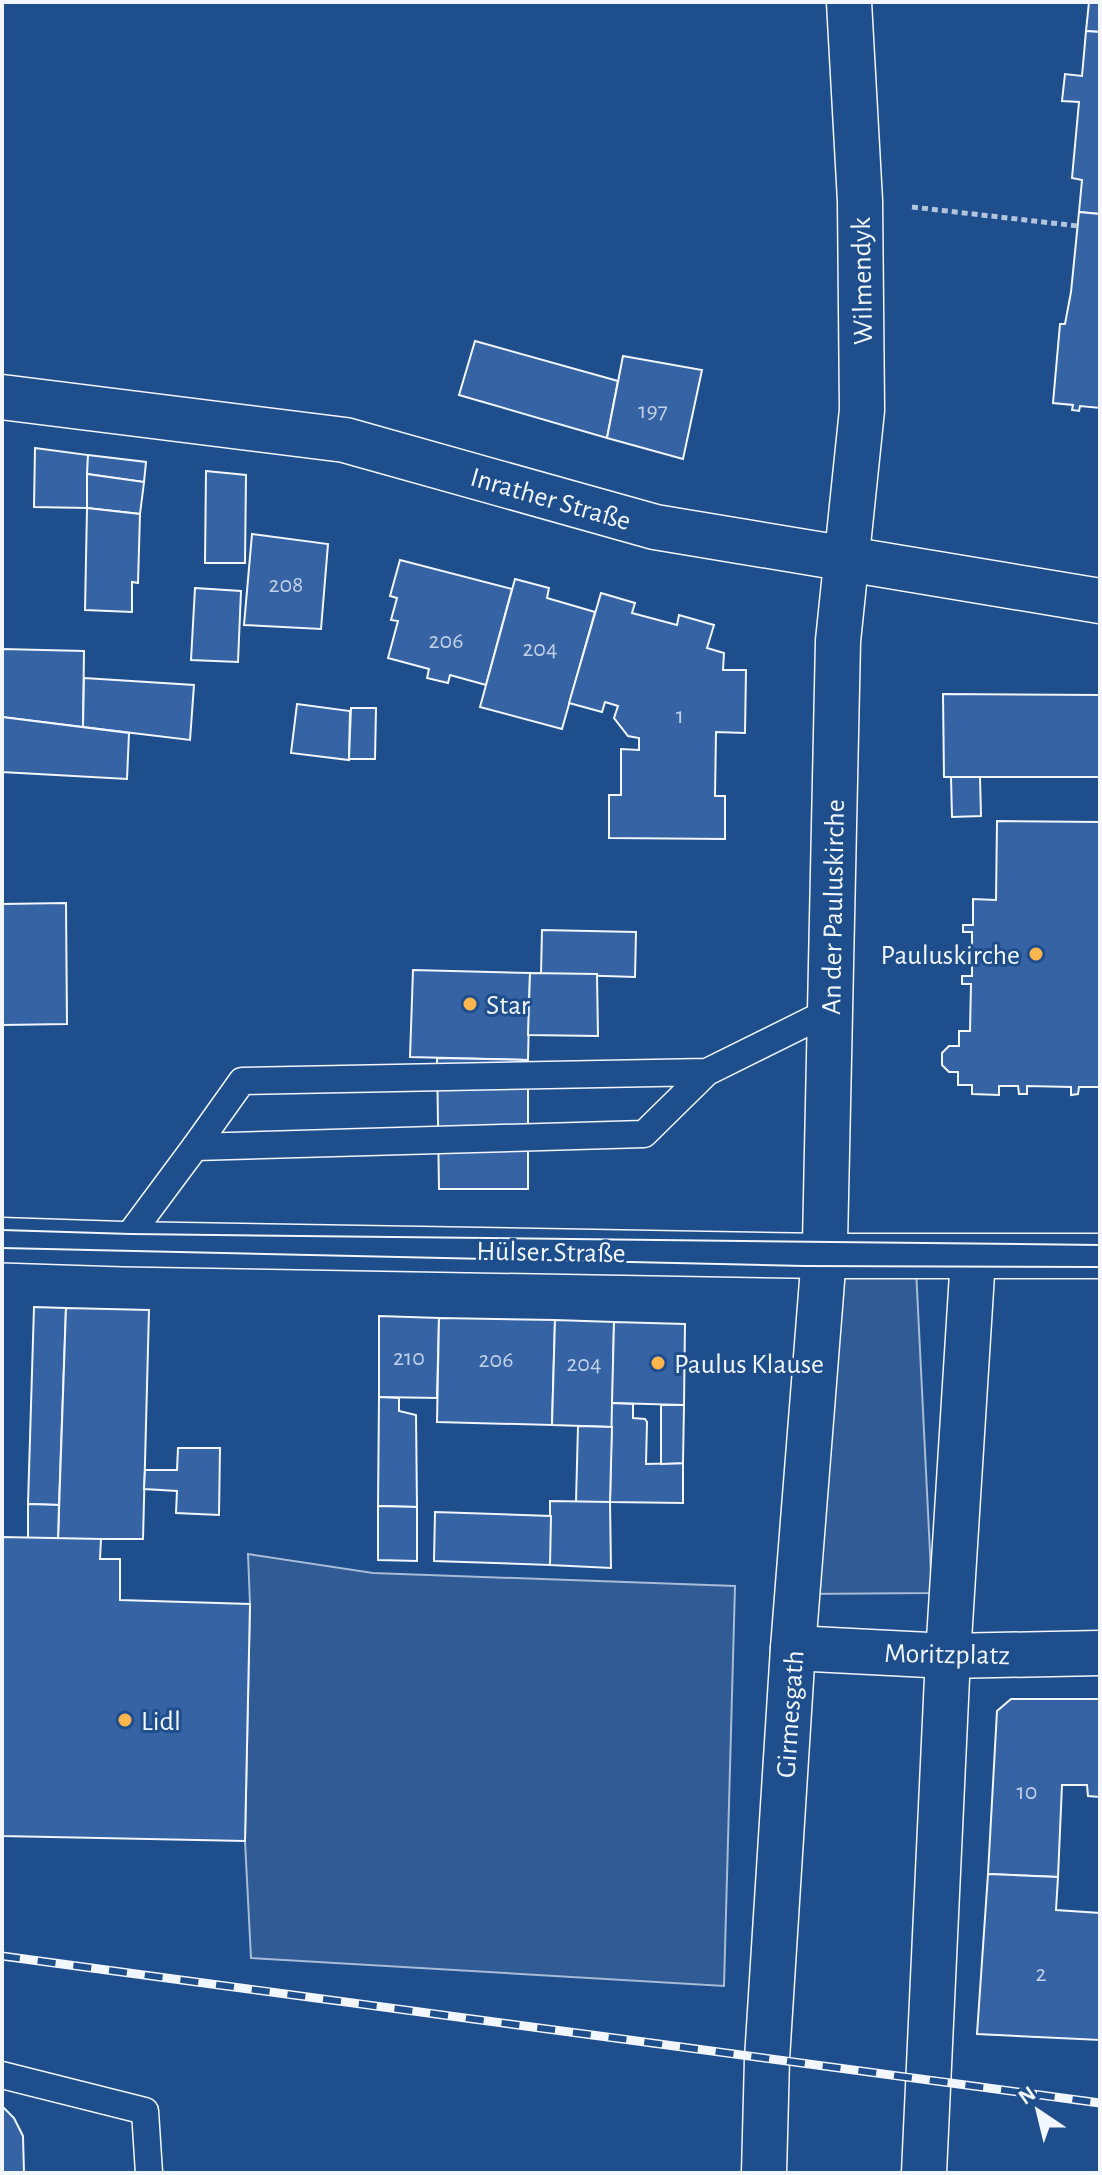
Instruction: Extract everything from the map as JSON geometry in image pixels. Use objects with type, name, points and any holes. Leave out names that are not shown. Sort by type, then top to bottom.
[{"type":"street","name":"Wilmendyk","points":[[848,559],[862,410],[860,201],[849,2]]},
{"type":"street","name":"Inrather Straße","points":[[2,397],[345,440],[655,527],[1100,601]]},
{"type":"street","name":"An der Pauluskirche","points":[[824,1256],[838,641],[848,559]]},
{"type":"street","name":"Hülser Straße","points":[[2,1240],[824,1256],[1100,1256]]},
{"type":"street","name":"Girmesgath","points":[[764,2173],[767,2059],[793,1648],[824,1256]]},
{"type":"street","points":[[924,2173],[948,1656],[973,1258]]},
{"type":"street","name":"Moritzplatz","points":[[793,1648],[948,1656],[1100,1653]]},
{"type":"lane","points":[[195,1147],[644,1134],[707,1072],[830,1011]]},
{"type":"lane","points":[[123,1244],[242,1081],[707,1072]]},
{"type":"lane","points":[[2,2075],[145,2111],[149,2173]]},
{"type":"path","points":[[860,201],[1078,226]]},
{"type":"shaded area","points":[[916,1269],[932,1593],[801,1594],[829,1273]]},
{"type":"shaded area","points":[[248,1554],[373,1573],[735,1586],[724,1986],[251,1958],[245,1841],[250,1604]]},
{"type":"building","points":[[1089,2],[1100,2],[1100,32],[1086,31]]},
{"type":"building","points":[[1086,31],[1100,32],[1100,214],[1079,212],[1082,180],[1072,178],[1079,102],[1062,101],[1065,74],[1082,76]]},
{"type":"building","points":[[1079,212],[1100,214],[1100,408],[1080,406],[1079,411],[1072,410],[1073,405],[1053,403],[1060,324],[1065,324],[1071,292]]},
{"type":"building","points":[[475,341],[618,381],[607,438],[459,395]]},
{"type":"building","points":[[623,356],[702,370],[683,459],[607,438]]},
{"type":"building","points":[[35,448],[88,455],[87,508],[34,507]]},
{"type":"building","points":[[88,455],[146,462],[144,482],[87,474]]},
{"type":"building","points":[[206,471],[246,475],[245,563],[205,563]]},
{"type":"building","points":[[87,474],[144,482],[140,514],[87,508]]},
{"type":"building","points":[[87,508],[140,514],[138,583],[132,582],[132,612],[85,610]]},
{"type":"building","points":[[252,534],[328,544],[321,629],[244,625]]},
{"type":"building","points":[[400,560],[512,589],[486,685],[450,675],[448,683],[427,678],[429,669],[388,658],[398,621],[391,620],[397,598],[390,596]]},
{"type":"building","points":[[515,579],[549,588],[547,598],[595,612],[562,729],[480,707]]},
{"type":"building","points":[[195,588],[241,591],[238,662],[191,660]]},
{"type":"building","points":[[601,593],[635,603],[632,613],[677,625],[679,615],[714,625],[707,648],[724,653],[723,670],[746,670],[745,733],[716,732],[715,796],[725,796],[725,839],[609,838],[609,795],[621,795],[621,749],[639,750],[639,738],[628,736],[614,718],[618,706],[605,702],[602,712],[569,703]]},
{"type":"building","points":[[2,649],[84,651],[83,727],[2,717]]},
{"type":"building","points":[[84,678],[194,685],[190,740],[83,727]]},
{"type":"building","points":[[943,694],[1100,695],[1100,777],[944,777]]},
{"type":"building","points":[[297,704],[350,711],[349,760],[291,753]]},
{"type":"building","points":[[351,708],[376,708],[375,759],[349,759]]},
{"type":"building","points":[[2,717],[129,733],[127,779],[2,772]]},
{"type":"building","points":[[951,777],[980,777],[981,816],[952,817]]},
{"type":"building","name":"Pauluskirche","points":[[997,821],[1100,822],[1100,1087],[1079,1087],[1078,1094],[1071,1095],[1071,1087],[1027,1086],[1027,1094],[1019,1094],[1018,1086],[999,1086],[999,1095],[972,1094],[972,1085],[958,1085],[958,1072],[949,1072],[942,1065],[942,1053],[949,1046],[959,1046],[959,1031],[970,1031],[971,984],[962,984],[962,976],[972,976],[972,932],[963,932],[963,925],[973,925],[973,899],[996,900]]},
{"type":"building","points":[[66,903],[67,1024],[2,1025],[2,904]]},
{"type":"building","points":[[542,930],[636,932],[635,977],[541,974]]},
{"type":"building","name":"Star","points":[[413,970],[530,973],[528,1060],[410,1057]]},
{"type":"building","points":[[530,973],[597,974],[598,1036],[528,1035]]},
{"type":"building","points":[[437,1058],[528,1060],[528,1189],[439,1189]]},
{"type":"building","points":[[34,1307],[66,1308],[59,1505],[28,1504]]},
{"type":"building","points":[[66,1308],[149,1310],[143,1539],[58,1539]]},
{"type":"building","points":[[379,1316],[439,1318],[437,1398],[379,1397]]},
{"type":"building","points":[[439,1318],[555,1320],[552,1425],[437,1422]]},
{"type":"building","points":[[555,1320],[614,1322],[612,1427],[552,1425]]},
{"type":"building","points":[[614,1322],[685,1324],[684,1405],[612,1403]]},
{"type":"building","points":[[379,1397],[399,1398],[399,1411],[416,1415],[417,1507],[378,1506]]},
{"type":"building","points":[[612,1403],[633,1404],[633,1418],[647,1422],[646,1464],[683,1463],[683,1503],[610,1502]]},
{"type":"building","points":[[661,1405],[684,1405],[683,1463],[661,1464]]},
{"type":"building","points":[[578,1426],[612,1427],[610,1502],[576,1502]]},
{"type":"building","points":[[178,1448],[220,1448],[219,1515],[176,1513],[177,1491],[144,1489],[145,1470],[177,1470]]},
{"type":"building","points":[[550,1501],[610,1502],[611,1568],[550,1565]]},
{"type":"building","points":[[28,1504],[59,1505],[58,1539],[28,1538]]},
{"type":"building","points":[[378,1506],[417,1507],[417,1561],[378,1560]]},
{"type":"building","points":[[435,1512],[551,1516],[550,1565],[434,1561]]},
{"type":"building","name":"Lidl","points":[[2,1537],[101,1539],[100,1559],[120,1559],[120,1600],[250,1604],[245,1841],[2,1836]]},
{"type":"building","points":[[1011,1699],[1100,1699],[1100,1797],[1088,1796],[1087,1785],[1062,1785],[1058,1877],[988,1874],[997,1711]]},
{"type":"building","points":[[988,1874],[1058,1877],[1056,1910],[1100,1913],[1100,2040],[977,2034]]},
{"type":"building","points":[[2,2106],[14,2118],[23,2136],[24,2173],[2,2173]]},
{"type":"tram line","points":[[2,1230],[1100,1245]]},
{"type":"tram line","points":[[2,1248],[804,1266],[1100,1267]]},
{"type":"railway","points":[[2,1956],[1100,2103]]},
{"type":"place","name":"Pauluskirche","points":[[1036,954]]},
{"type":"place","name":"Star","points":[[470,1004]]},
{"type":"place","name":"Paulus Klause","points":[[658,1363]]},
{"type":"place","name":"Lidl","points":[[125,1720]]}]
